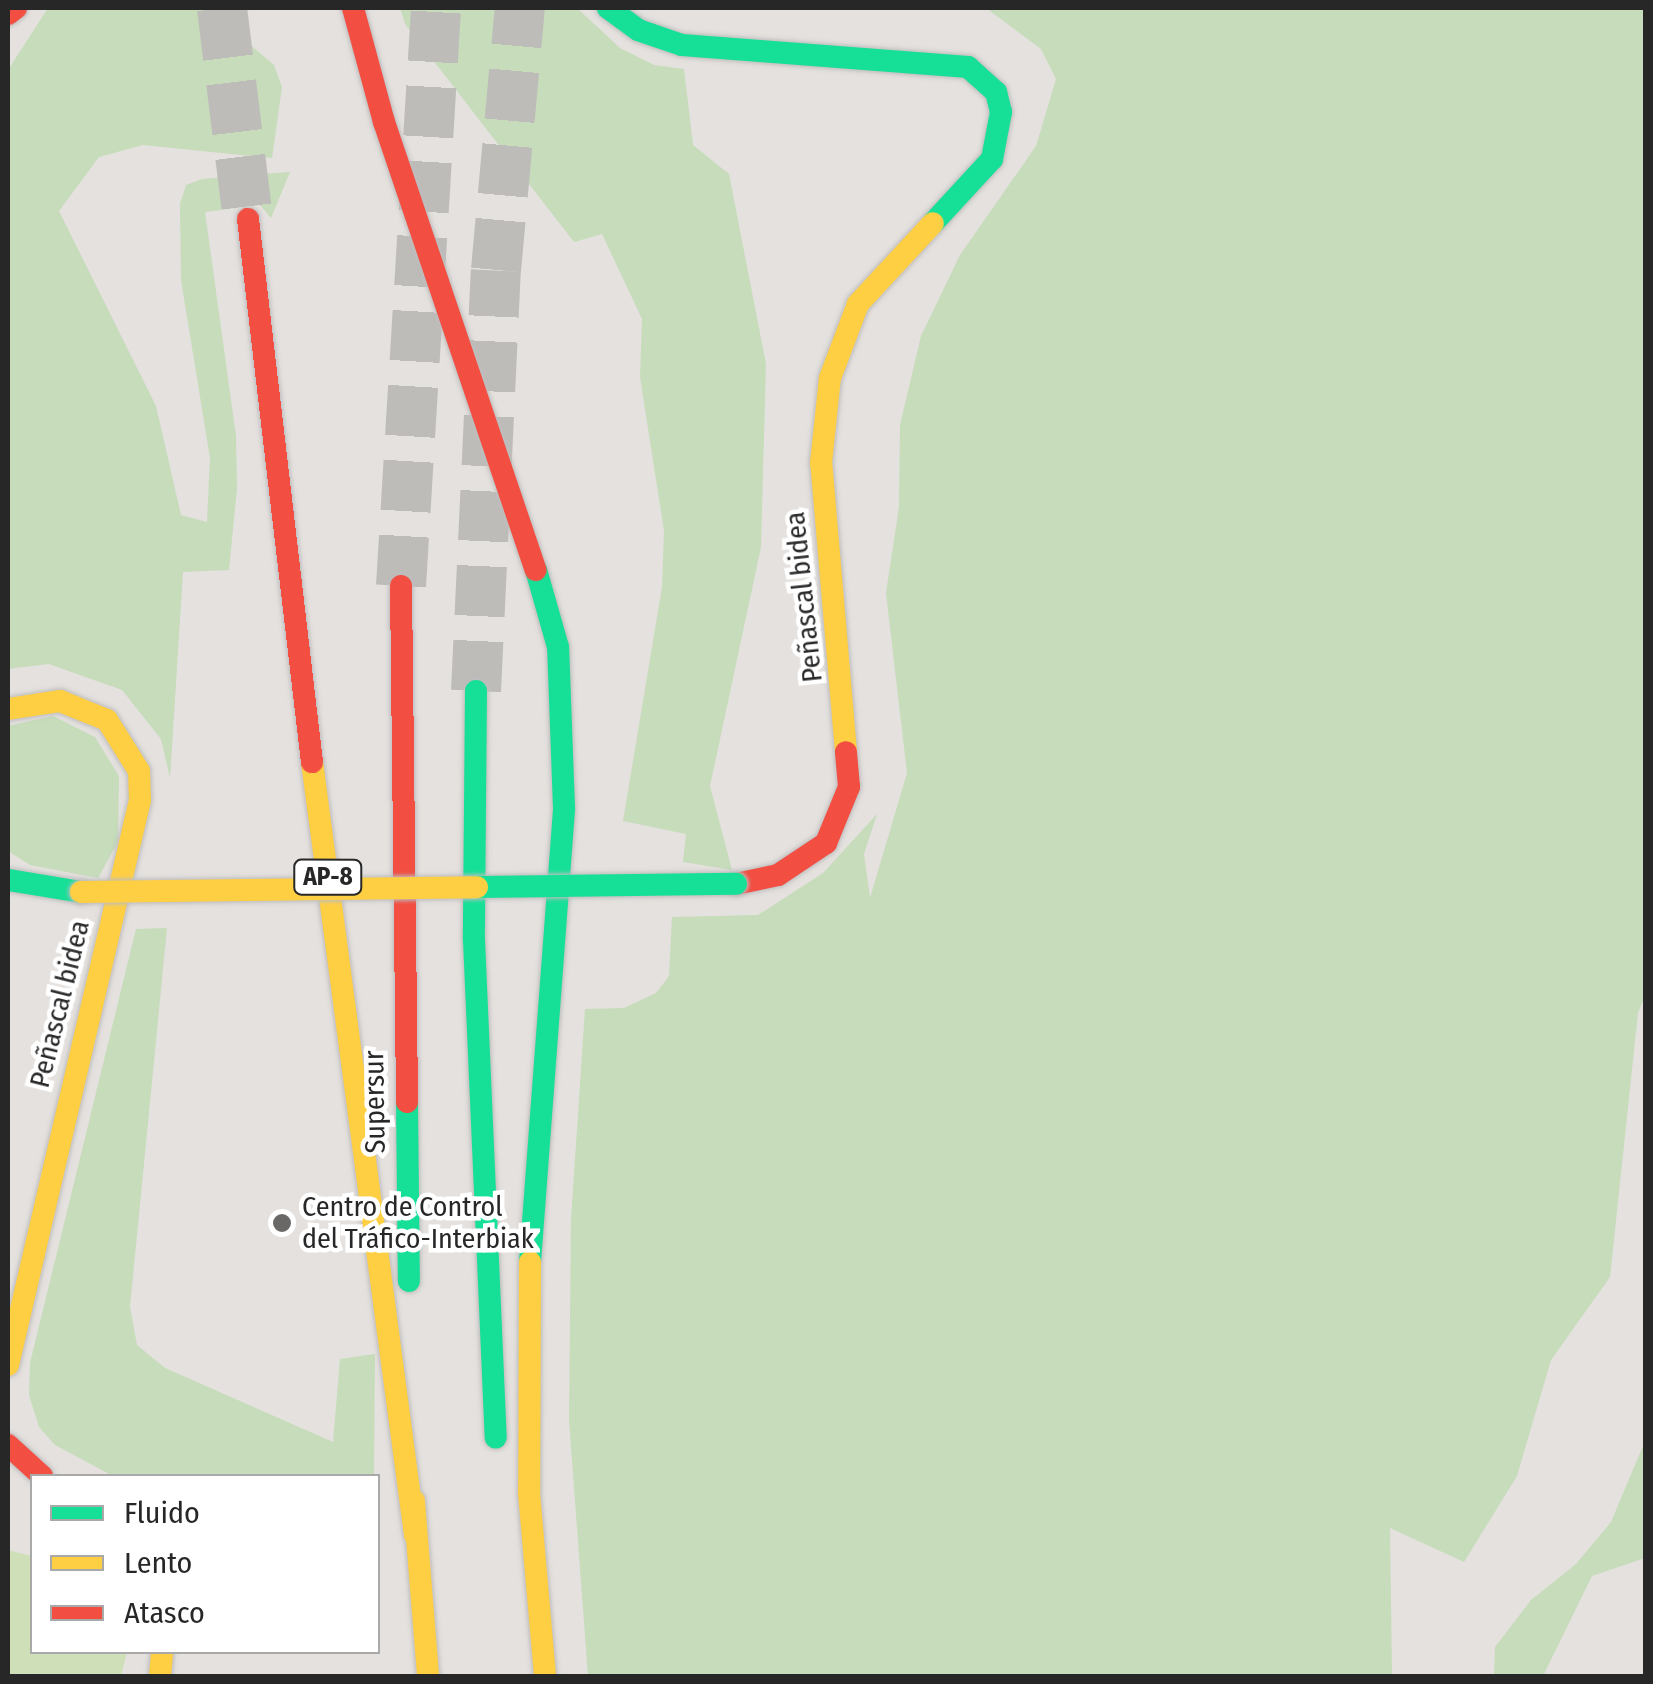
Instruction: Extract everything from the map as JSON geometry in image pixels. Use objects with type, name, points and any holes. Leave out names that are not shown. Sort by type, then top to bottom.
[{"type":"main road","points":[[8,14],[16,8]]},
{"type":"main road","points":[[353,8],[384,122],[532,548],[562,682],[564,808],[526,1309],[529,1494],[545,1676]]},
{"type":"main road","name":"Peñascal bidea","points":[[8,880],[82,892],[736,884],[778,875],[826,842],[849,787],[821,462],[830,378],[858,304],[992,159],[1002,112],[996,92],[968,67],[682,45],[638,30],[608,8]]},
{"type":"main road","name":"AP-8","points":[[248,219],[274,476],[415,1535]]},
{"type":"main road","name":"Supersur","points":[[400,586],[401,955],[415,1535],[428,1676]]},
{"type":"main road","points":[[476,692],[474,940],[497,1456]]},
{"type":"main road","name":"Peñascal bidea","points":[[8,709],[60,701],[107,720],[138,770],[140,800],[8,1365]]},
{"type":"main road","points":[[8,1445],[40,1474]]},
{"type":"green space","points":[[48,8],[236,8],[247,42],[274,65],[282,87],[272,158],[143,145],[99,157],[59,211],[156,406],[181,515],[207,522],[210,458],[181,280],[180,204],[186,185],[202,179],[290,172],[271,218],[260,205],[205,212],[236,436],[237,488],[229,570],[183,572],[170,778],[161,739],[122,690],[49,664],[8,669],[8,70]]},
{"type":"green space","points":[[400,8],[577,8],[620,48],[654,65],[684,69],[693,145],[729,174],[766,364],[761,547],[710,786],[732,870],[683,862],[686,834],[623,821],[662,587],[664,531],[640,377],[642,319],[602,234],[574,242],[405,24]]},
{"type":"green space","points":[[986,8],[1645,8],[1646,993],[1638,1013],[1610,1277],[1551,1360],[1517,1476],[1464,1562],[1390,1528],[1392,1676],[588,1676],[569,1420],[571,1219],[585,1009],[624,1008],[656,993],[669,976],[672,917],[758,915],[823,873],[877,814],[864,854],[870,898],[907,773],[886,593],[899,507],[900,425],[921,336],[960,255],[1036,146],[1056,79],[1041,49]]},
{"type":"green space","points":[[53,716],[95,737],[119,776],[118,842],[98,878],[30,865],[8,851],[8,726]]},
{"type":"green space","points":[[167,928],[130,1307],[137,1345],[165,1368],[333,1442],[340,1359],[375,1354],[374,1474],[109,1474],[55,1445],[39,1427],[29,1395],[30,1363],[136,929]]},
{"type":"green space","points":[[1645,1441],[1645,1558],[1592,1576],[1543,1676],[1494,1676],[1495,1647],[1531,1600],[1576,1564],[1611,1522]]},
{"type":"green space","points":[[8,1550],[30,1556],[30,1654],[126,1654],[121,1676],[8,1676]]},
{"type":"tunnel","points":[[222,8],[248,219]]},
{"type":"tunnel","points":[[401,586],[436,8]]},
{"type":"tunnel","points":[[476,691],[496,270],[520,8]]},
{"type":"traffic: fast","points":[[608,8],[638,30],[682,45],[968,67],[996,92],[1001,112],[992,159],[933,223]]},
{"type":"traffic: fast","points":[[530,1262],[564,808],[558,647],[536,570]]},
{"type":"traffic: fast","points":[[476,691],[474,940],[496,1438]]},
{"type":"traffic: fast","points":[[8,880],[81,892]]},
{"type":"traffic: fast","points":[[477,887],[736,884]]},
{"type":"traffic: fast","points":[[407,1102],[409,1281]]},
{"type":"traffic: slow","points":[[846,752],[821,463],[830,378],[858,304],[933,223]]},
{"type":"traffic: slow","points":[[8,709],[60,701],[107,720],[139,771],[140,800],[8,1365]]},
{"type":"traffic: slow","points":[[312,762],[415,1535]]},
{"type":"traffic: slow","points":[[81,892],[477,887]]},
{"type":"traffic: slow","points":[[530,1262],[529,1493],[545,1676]]},
{"type":"traffic: slow","points":[[414,1501],[428,1676]]},
{"type":"traffic: slow","points":[[160,1676],[162,1654]]},
{"type":"traffic: jam","points":[[8,14],[16,8]]},
{"type":"traffic: jam","points":[[353,8],[384,122],[536,570]]},
{"type":"traffic: jam","points":[[248,219],[312,762]]},
{"type":"traffic: jam","points":[[401,586],[407,1102]]},
{"type":"traffic: jam","points":[[736,884],[778,875],[826,843],[849,787],[846,752]]},
{"type":"traffic: jam","points":[[8,1445],[40,1474]]},
{"type":"place","name":"Centro de Control del Tráfico-Interbiak","points":[[282,1223]]}]
